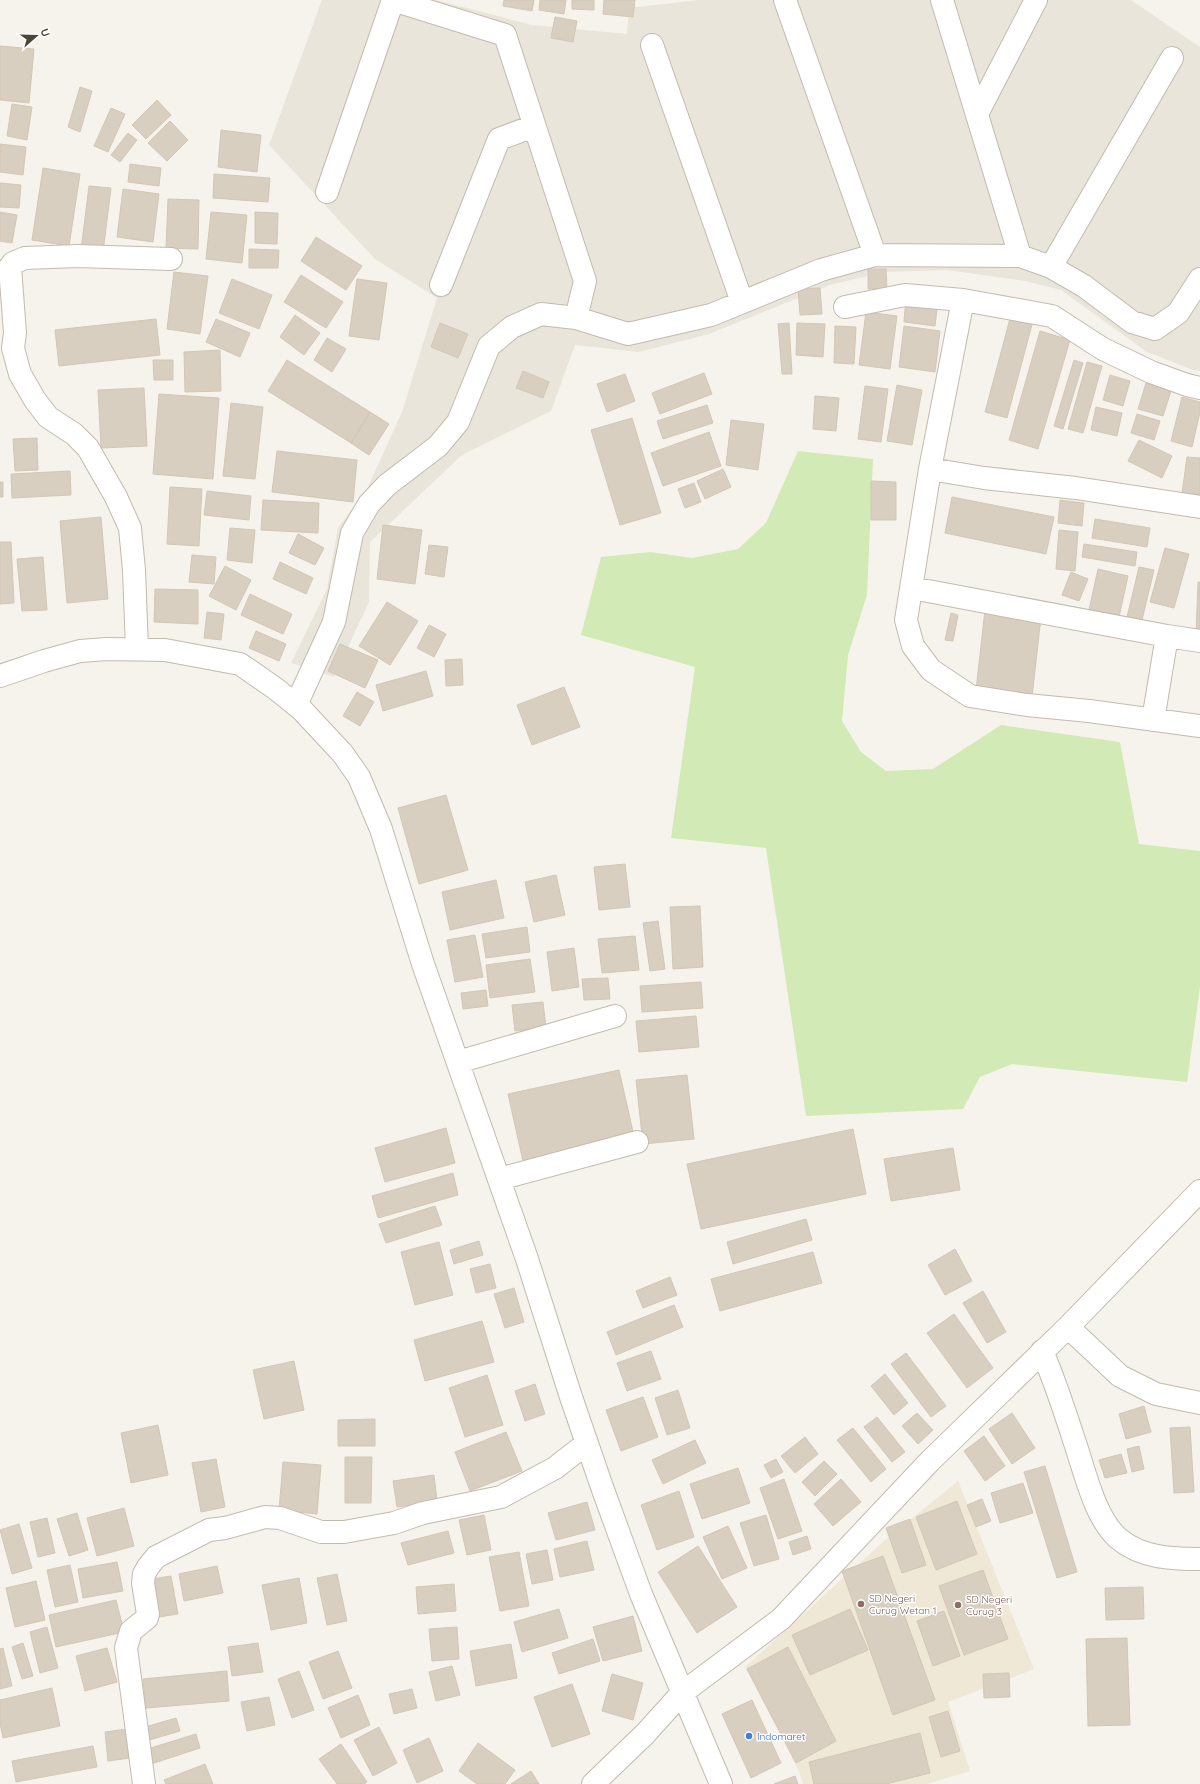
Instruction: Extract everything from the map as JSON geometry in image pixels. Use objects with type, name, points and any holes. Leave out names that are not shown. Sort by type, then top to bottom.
[{"type":"street","points":[[327,192],[393,0],[504,35],[585,281],[576,318]]},
{"type":"street","points":[[785,0],[875,255]]},
{"type":"street","points":[[942,0],[1020,256]]},
{"type":"street","points":[[977,114],[1036,0]]},
{"type":"street","points":[[652,45],[742,302]]},
{"type":"street","points":[[1051,267],[1172,58]]},
{"type":"street","points":[[441,285],[499,139],[534,126]]},
{"type":"street","points":[[296,705],[334,622],[352,533],[369,504],[387,485],[438,446],[458,422],[489,346],[512,327],[541,314],[576,318],[628,334],[711,315],[821,270],[875,255],[1020,256],[1051,267],[1084,286],[1132,322],[1155,328],[1178,313],[1196,296]]},
{"type":"street","points":[[137,649],[134,570],[130,528],[116,497],[88,448],[74,434],[48,417],[35,400],[20,374],[13,348],[15,333],[5,263],[13,263],[19,259],[77,256],[171,259]]},
{"type":"street","points":[[845,307],[905,295],[963,300],[1052,316],[1103,349],[1151,372],[1200,388]]},
{"type":"street","points":[[963,300],[930,469],[906,620],[913,646],[931,670],[970,696],[1027,705],[1200,726]]},
{"type":"street","points":[[930,469],[984,478],[1076,488],[1200,507]]},
{"type":"street","points":[[912,588],[1200,641]]},
{"type":"street","points":[[1153,720],[1167,636]]},
{"type":"street","points":[[0,676],[80,651],[137,649],[165,650],[240,664],[296,705],[343,754],[359,776],[372,805],[450,1044],[458,1062],[474,1114],[499,1179],[587,1443],[641,1594],[721,1784]]},
{"type":"street","points":[[458,1062],[615,1016]]},
{"type":"street","points":[[499,1179],[637,1142]]},
{"type":"street","points":[[593,1784],[645,1734],[682,1694],[782,1619],[930,1461],[1068,1326],[1200,1191]]},
{"type":"street","points":[[1068,1326],[1120,1376],[1156,1394],[1200,1403]]},
{"type":"street","points":[[1042,1351],[1054,1378],[1090,1487],[1108,1526],[1119,1539],[1139,1552],[1169,1558],[1200,1559]]},
{"type":"street","points":[[144,1784],[126,1648],[131,1631],[147,1618],[148,1614],[144,1595],[143,1578],[148,1567],[156,1557],[209,1530],[225,1528],[265,1516],[280,1518],[321,1532],[344,1532],[394,1523],[423,1513],[494,1499],[510,1493],[555,1468],[587,1443]]},
{"type":"shaded area","points":[[322,0],[436,0],[532,25],[627,34],[629,8],[699,0],[1131,0],[1200,47],[1200,371],[1193,370],[1147,352],[1061,290],[1025,281],[947,270],[884,272],[830,285],[709,334],[639,352],[575,345],[551,411],[462,455],[370,542],[369,602],[334,677],[291,663],[327,589],[338,528],[367,489],[402,412],[437,298],[375,259],[269,145]]},
{"type":"shaded area","name":"SD Negeri Curug Wetan 1","points":[[958,1481],[1034,1669],[948,1702],[970,1771],[927,1784],[803,1784],[798,1769],[745,1667],[884,1541]]},
{"type":"green space","points":[[798,451],[873,459],[867,595],[848,655],[842,721],[861,752],[886,771],[933,769],[1001,725],[1120,742],[1139,844],[1200,851],[1200,987],[1187,1082],[1012,1064],[980,1077],[963,1109],[806,1116],[766,848],[671,838],[695,667],[581,635],[601,557],[650,552],[692,558],[738,549],[766,523]]},
{"type":"building","points":[[504,0],[534,0],[532,11],[503,6]]},
{"type":"building","points":[[540,0],[566,0],[564,14],[539,10]]},
{"type":"building","points":[[572,0],[594,0],[594,10],[572,9]]},
{"type":"building","points":[[604,0],[635,0],[633,17],[603,14]]},
{"type":"building","points":[[555,17],[577,21],[573,42],[551,38]]},
{"type":"building","points":[[0,46],[34,49],[29,103],[0,100]]},
{"type":"building","points":[[80,87],[92,91],[80,132],[68,127]]},
{"type":"building","points":[[157,100],[171,115],[146,139],[132,125]]},
{"type":"building","points":[[12,104],[32,107],[27,140],[7,136]]},
{"type":"building","points":[[111,108],[125,114],[108,152],[94,146]]},
{"type":"building","points":[[170,121],[188,140],[167,161],[148,143]]},
{"type":"building","points":[[221,130],[261,135],[257,172],[218,167]]},
{"type":"building","points":[[128,133],[137,140],[120,162],[111,155]]},
{"type":"building","points":[[0,144],[26,147],[23,175],[0,172]]},
{"type":"building","points":[[130,164],[161,168],[159,186],[128,182]]},
{"type":"building","points":[[43,168],[80,174],[69,246],[32,240]]},
{"type":"building","points":[[214,174],[270,178],[268,202],[213,198]]},
{"type":"building","points":[[0,183],[21,185],[19,208],[0,207]]},
{"type":"building","points":[[89,186],[111,188],[103,252],[81,250]]},
{"type":"building","points":[[123,189],[159,194],[153,242],[117,237]]},
{"type":"building","points":[[168,199],[199,200],[198,249],[166,248]]},
{"type":"building","points":[[0,212],[17,215],[12,243],[0,241]]},
{"type":"building","points":[[211,212],[247,215],[242,263],[206,259]]},
{"type":"building","points":[[255,212],[278,213],[277,244],[255,243]]},
{"type":"building","points":[[316,237],[362,266],[346,290],[301,261]]},
{"type":"building","points":[[249,249],[279,250],[278,268],[249,268]]},
{"type":"building","points":[[868,269],[886,269],[887,289],[868,289]]},
{"type":"building","points":[[174,272],[208,276],[200,334],[167,329]]},
{"type":"building","points":[[301,275],[343,302],[326,328],[284,302]]},
{"type":"building","points":[[232,279],[272,295],[259,329],[219,313]]},
{"type":"building","points":[[357,279],[387,283],[379,340],[349,336]]},
{"type":"building","points":[[820,288],[822,314],[800,315],[798,289]]},
{"type":"building","points":[[906,296],[938,300],[935,326],[904,322]]},
{"type":"building","points":[[866,312],[897,316],[890,369],[859,365]]},
{"type":"building","points":[[295,315],[320,333],[304,355],[280,337]]},
{"type":"building","points":[[1011,315],[1033,321],[1007,418],[985,412]]},
{"type":"building","points":[[156,319],[160,355],[59,366],[55,330]]},
{"type":"building","points":[[216,319],[250,333],[240,357],[206,342]]},
{"type":"building","points":[[440,323],[468,334],[458,358],[431,347]]},
{"type":"building","points":[[789,323],[792,374],[782,374],[778,324]]},
{"type":"building","points":[[797,323],[825,324],[823,357],[796,355]]},
{"type":"building","points":[[835,326],[856,327],[854,364],[834,363]]},
{"type":"building","points":[[904,326],[940,331],[935,372],[899,367]]},
{"type":"building","points":[[1040,331],[1070,340],[1038,449],[1009,440]]},
{"type":"building","points":[[327,338],[346,349],[332,372],[314,360]]},
{"type":"building","points":[[220,350],[221,391],[185,392],[184,352]]},
{"type":"building","points":[[153,360],[173,360],[173,380],[154,380]]},
{"type":"building","points":[[287,360],[370,412],[351,443],[268,391]]},
{"type":"building","points":[[1074,360],[1083,363],[1063,429],[1054,426]]},
{"type":"building","points":[[1087,362],[1102,366],[1083,433],[1068,429]]},
{"type":"building","points":[[523,371],[549,382],[543,398],[516,388]]},
{"type":"building","points":[[704,373],[712,394],[660,414],[652,393]]},
{"type":"building","points":[[625,374],[635,401],[607,412],[597,384]]},
{"type":"building","points":[[1110,375],[1130,381],[1123,406],[1103,400]]},
{"type":"building","points":[[1146,383],[1171,391],[1163,416],[1138,409]]},
{"type":"building","points":[[897,385],[922,390],[912,445],[887,441]]},
{"type":"building","points":[[865,386],[888,389],[881,442],[858,439]]},
{"type":"building","points":[[144,388],[147,446],[101,448],[98,390]]},
{"type":"building","points":[[159,394],[219,398],[213,479],[153,474]]},
{"type":"building","points":[[815,396],[839,398],[836,431],[813,429]]},
{"type":"building","points":[[1182,397],[1200,402],[1200,412],[1192,447],[1171,441]]},
{"type":"building","points":[[231,403],[263,407],[255,479],[223,476]]},
{"type":"building","points":[[707,405],[713,423],[663,439],[657,421]]},
{"type":"building","points":[[1096,407],[1122,413],[1117,436],[1091,430]]},
{"type":"building","points":[[370,412],[389,424],[369,455],[351,443]]},
{"type":"building","points":[[1137,414],[1160,421],[1154,440],[1131,433]]},
{"type":"building","points":[[632,418],[661,513],[620,525],[591,430]]},
{"type":"building","points":[[731,420],[764,424],[758,470],[726,465]]},
{"type":"building","points":[[709,432],[721,466],[663,486],[651,453]]},
{"type":"building","points":[[37,438],[38,470],[15,471],[13,439]]},
{"type":"building","points":[[1139,440],[1172,456],[1162,478],[1128,461]]},
{"type":"building","points":[[277,451],[357,460],[353,502],[272,492]]},
{"type":"building","points":[[1187,457],[1200,458],[1200,495],[1182,493]]},
{"type":"building","points":[[723,469],[731,487],[705,499],[697,481]]},
{"type":"building","points":[[70,471],[71,495],[12,498],[11,474]]},
{"type":"building","points":[[871,481],[896,482],[896,520],[871,520]]},
{"type":"building","points":[[0,482],[3,482],[3,497],[0,497]]},
{"type":"building","points":[[694,483],[701,502],[685,508],[678,489]]},
{"type":"building","points":[[170,487],[202,489],[199,546],[167,544]]},
{"type":"building","points":[[207,491],[251,496],[249,520],[204,515]]},
{"type":"building","points":[[952,497],[1054,517],[1046,554],[945,533]]},
{"type":"building","points":[[263,500],[319,503],[318,533],[261,530]]},
{"type":"building","points":[[1060,500],[1084,503],[1082,526],[1058,523]]},
{"type":"building","points":[[101,517],[108,599],[67,603],[60,521]]},
{"type":"building","points":[[1095,519],[1150,528],[1147,547],[1092,538]]},
{"type":"building","points":[[383,525],[422,530],[415,584],[377,579]]},
{"type":"building","points":[[230,528],[255,530],[252,563],[227,560]]},
{"type":"building","points":[[1059,530],[1078,532],[1075,571],[1056,569]]},
{"type":"building","points":[[298,534],[324,548],[315,565],[289,553]]},
{"type":"building","points":[[0,542],[11,542],[14,603],[0,604]]},
{"type":"building","points":[[1084,544],[1137,552],[1135,566],[1082,557]]},
{"type":"building","points":[[429,545],[448,547],[444,577],[425,574]]},
{"type":"building","points":[[1165,548],[1189,554],[1174,608],[1150,602]]},
{"type":"building","points":[[192,555],[216,557],[214,584],[189,582]]},
{"type":"building","points":[[43,557],[47,610],[22,611],[17,559]]},
{"type":"building","points":[[280,562],[313,578],[306,594],[273,579]]},
{"type":"building","points":[[225,566],[251,580],[236,610],[209,596]]},
{"type":"building","points":[[1139,567],[1154,570],[1142,620],[1127,617]]},
{"type":"building","points":[[1098,569],[1128,576],[1119,617],[1089,610]]},
{"type":"building","points":[[1071,572],[1088,579],[1079,601],[1062,595]]},
{"type":"building","points":[[1198,582],[1200,582],[1200,636],[1196,636]]},
{"type":"building","points":[[155,589],[198,590],[198,624],[154,622]]},
{"type":"building","points":[[250,594],[292,614],[283,634],[241,615]]},
{"type":"building","points":[[387,602],[418,621],[390,665],[359,646]]},
{"type":"building","points":[[985,610],[1041,617],[1032,697],[976,690]]},
{"type":"building","points":[[207,612],[224,614],[221,640],[204,638]]},
{"type":"building","points":[[951,613],[958,615],[953,641],[945,640]]},
{"type":"building","points":[[429,625],[446,634],[434,657],[417,648]]},
{"type":"building","points":[[256,631],[286,644],[279,661],[249,648]]},
{"type":"building","points":[[340,644],[378,660],[365,688],[328,671]]},
{"type":"building","points":[[462,659],[463,685],[446,686],[445,660]]},
{"type":"building","points":[[426,671],[433,696],[383,711],[376,685]]},
{"type":"building","points":[[564,687],[580,727],[532,745],[517,705]]},
{"type":"building","points":[[357,692],[374,702],[360,726],[343,716]]},
{"type":"building","points":[[446,795],[468,870],[419,884],[398,808]]},
{"type":"building","points":[[625,864],[630,907],[599,910],[594,867]]},
{"type":"building","points":[[556,875],[565,915],[534,922],[525,882]]},
{"type":"building","points":[[496,880],[504,918],[450,930],[442,892]]},
{"type":"building","points":[[700,906],[703,967],[673,969],[670,907]]},
{"type":"building","points":[[658,921],[665,969],[650,971],[643,923]]},
{"type":"building","points":[[527,927],[530,952],[486,958],[482,934]]},
{"type":"building","points":[[475,935],[483,977],[455,982],[447,940]]},
{"type":"building","points":[[635,936],[639,970],[602,973],[598,939]]},
{"type":"building","points":[[574,948],[579,987],[552,991],[547,952]]},
{"type":"building","points":[[530,959],[535,992],[490,998],[486,965]]},
{"type":"building","points":[[608,978],[610,999],[584,1000],[582,979]]},
{"type":"building","points":[[701,982],[703,1008],[642,1012],[640,986]]},
{"type":"building","points":[[486,990],[488,1006],[463,1009],[461,993]]},
{"type":"building","points":[[543,1002],[546,1028],[515,1031],[512,1005]]},
{"type":"building","points":[[696,1016],[699,1047],[639,1052],[636,1021]]},
{"type":"building","points":[[619,1070],[634,1136],[523,1161],[508,1094]]},
{"type":"building","points":[[687,1075],[694,1139],[643,1144],[636,1080]]},
{"type":"building","points":[[446,1128],[455,1163],[385,1182],[375,1148]]},
{"type":"building","points":[[853,1129],[866,1194],[701,1229],[687,1164]]},
{"type":"building","points":[[953,1148],[960,1190],[891,1201],[884,1159]]},
{"type":"building","points":[[453,1173],[458,1195],[378,1218],[372,1196]]},
{"type":"building","points":[[435,1206],[442,1225],[386,1243],[379,1224]]},
{"type":"building","points":[[806,1219],[812,1240],[733,1264],[727,1242]]},
{"type":"building","points":[[479,1241],[483,1255],[454,1264],[450,1250]]},
{"type":"building","points":[[439,1242],[453,1295],[415,1305],[401,1252]]},
{"type":"building","points":[[955,1249],[972,1281],[945,1295],[928,1265]]},
{"type":"building","points":[[813,1252],[822,1283],[720,1311],[711,1279]]},
{"type":"building","points":[[490,1264],[496,1288],[476,1293],[470,1269]]},
{"type":"building","points":[[670,1277],[677,1295],[643,1308],[636,1291]]},
{"type":"building","points":[[514,1288],[524,1322],[505,1328],[494,1294]]},
{"type":"building","points":[[983,1291],[1006,1332],[987,1343],[963,1303]]},
{"type":"building","points":[[674,1305],[683,1327],[616,1355],[607,1332]]},
{"type":"building","points":[[954,1314],[993,1368],[967,1388],[927,1333]]},
{"type":"building","points":[[482,1321],[494,1362],[425,1381],[414,1340]]},
{"type":"building","points":[[651,1351],[661,1379],[627,1391],[617,1363]]},
{"type":"building","points":[[906,1353],[946,1406],[931,1417],[891,1364]]},
{"type":"building","points":[[294,1361],[304,1410],[264,1419],[253,1370]]},
{"type":"building","points":[[885,1374],[908,1403],[894,1415],[871,1386]]},
{"type":"building","points":[[487,1375],[503,1425],[465,1437],[449,1388]]},
{"type":"building","points":[[535,1384],[545,1414],[525,1421],[515,1391]]},
{"type":"building","points":[[678,1390],[690,1428],[667,1435],[655,1398]]},
{"type":"building","points":[[643,1397],[658,1437],[621,1451],[606,1410]]},
{"type":"building","points":[[1144,1406],[1151,1432],[1126,1439],[1119,1414]]},
{"type":"building","points":[[917,1413],[933,1430],[918,1444],[902,1426]]},
{"type":"building","points":[[1012,1413],[1035,1448],[1012,1464],[989,1429]]},
{"type":"building","points":[[877,1417],[905,1452],[892,1462],[864,1427]]},
{"type":"building","points":[[375,1419],[375,1446],[338,1446],[338,1420]]},
{"type":"building","points":[[158,1425],[168,1475],[131,1483],[121,1433]]},
{"type":"building","points":[[1190,1427],[1194,1492],[1174,1493],[1170,1428]]},
{"type":"building","points":[[853,1428],[886,1469],[871,1482],[837,1440]]},
{"type":"building","points":[[506,1432],[522,1471],[470,1491],[455,1452]]},
{"type":"building","points":[[984,1436],[1005,1466],[985,1481],[964,1451]]},
{"type":"building","points":[[805,1437],[818,1454],[795,1473],[781,1456]]},
{"type":"building","points":[[695,1440],[706,1463],[663,1484],[652,1460]]},
{"type":"building","points":[[1139,1446],[1144,1469],[1132,1472],[1127,1449]]},
{"type":"building","points":[[1121,1454],[1127,1473],[1105,1478],[1099,1460]]},
{"type":"building","points":[[345,1457],[372,1457],[371,1503],[345,1503]]},
{"type":"building","points":[[216,1459],[225,1507],[201,1512],[192,1463]]},
{"type":"building","points":[[776,1459],[783,1472],[771,1478],[764,1465]]},
{"type":"building","points":[[824,1461],[837,1474],[815,1496],[802,1482]]},
{"type":"building","points":[[283,1462],[321,1465],[317,1514],[279,1510]]},
{"type":"building","points":[[1045,1466],[1077,1572],[1057,1578],[1024,1472]]},
{"type":"building","points":[[738,1468],[750,1503],[702,1519],[690,1484]]},
{"type":"building","points":[[434,1475],[437,1501],[397,1507],[393,1481]]},
{"type":"building","points":[[784,1479],[802,1531],[778,1539],[760,1488]]},
{"type":"building","points":[[841,1479],[861,1502],[833,1526],[814,1504]]},
{"type":"building","points":[[1023,1483],[1033,1513],[1000,1523],[991,1493]]},
{"type":"building","points":[[679,1491],[694,1537],[657,1550],[641,1505]]},
{"type":"building","points":[[982,1499],[991,1521],[976,1527],[967,1505]]},
{"type":"building","points":[[957,1501],[977,1554],[936,1570],[916,1517]]},
{"type":"building","points":[[587,1502],[595,1530],[556,1540],[548,1513]]},
{"type":"building","points":[[124,1508],[134,1546],[97,1556],[87,1518]]},
{"type":"building","points":[[77,1513],[88,1550],[69,1556],[57,1519]]},
{"type":"building","points":[[484,1515],[491,1550],[467,1555],[459,1520]]},
{"type":"building","points":[[766,1515],[779,1559],[754,1566],[740,1523]]},
{"type":"building","points":[[47,1518],[55,1553],[38,1557],[30,1522]]},
{"type":"building","points":[[910,1519],[926,1565],[902,1573],[886,1528]]},
{"type":"building","points":[[19,1524],[32,1568],[12,1574],[0,1530]]},
{"type":"building","points":[[728,1526],[747,1568],[722,1579],[703,1537]]},
{"type":"building","points":[[448,1531],[454,1553],[408,1565],[401,1543]]},
{"type":"building","points":[[807,1536],[811,1549],[793,1555],[789,1542]]},
{"type":"building","points":[[587,1541],[594,1570],[560,1577],[554,1549]]},
{"type":"building","points":[[698,1546],[737,1607],[697,1633],[658,1572]]},
{"type":"building","points":[[547,1550],[553,1580],[532,1584],[526,1554]]},
{"type":"building","points":[[519,1552],[529,1606],[500,1611],[489,1557]]},
{"type":"building","points":[[883,1556],[935,1700],[893,1715],[842,1571]]},
{"type":"building","points":[[117,1562],[123,1591],[83,1598],[78,1569]]},
{"type":"building","points":[[70,1565],[78,1602],[55,1607],[47,1570]]},
{"type":"building","points":[[217,1566],[223,1593],[184,1601],[179,1574]]},
{"type":"building","points":[[983,1570],[1008,1639],[964,1655],[939,1586]]},
{"type":"building","points":[[337,1574],[347,1621],[327,1625],[317,1578]]},
{"type":"building","points":[[171,1576],[178,1614],[159,1617],[152,1579]]},
{"type":"building","points":[[299,1578],[307,1623],[271,1630],[262,1585]]},
{"type":"building","points":[[36,1581],[45,1620],[15,1627],[6,1588]]},
{"type":"building","points":[[454,1584],[456,1611],[418,1614],[416,1587]]},
{"type":"building","points":[[1143,1587],[1144,1619],[1106,1620],[1105,1588]]},
{"type":"building","points":[[116,1600],[124,1632],[56,1647],[49,1615]]},
{"type":"building","points":[[559,1609],[568,1638],[522,1652],[514,1622]]},
{"type":"building","points":[[850,1609],[868,1650],[810,1675],[792,1635]]},
{"type":"building","points":[[944,1611],[960,1656],[933,1666],[917,1621]]},
{"type":"building","points":[[633,1616],[642,1651],[603,1661],[593,1627]]},
{"type":"building","points":[[47,1627],[58,1668],[40,1673],[30,1632]]},
{"type":"building","points":[[457,1627],[459,1659],[432,1661],[429,1629]]},
{"type":"building","points":[[1127,1638],[1130,1725],[1088,1726],[1086,1639]]},
{"type":"building","points":[[593,1639],[600,1661],[559,1674],[552,1653]]},
{"type":"building","points":[[23,1643],[33,1676],[22,1679],[12,1647]]},
{"type":"building","points":[[258,1643],[263,1672],[232,1676],[228,1647]]},
{"type":"building","points":[[511,1644],[517,1678],[476,1686],[470,1651]]},
{"type":"building","points":[[788,1647],[836,1741],[796,1763],[747,1669]]},
{"type":"building","points":[[3,1648],[12,1686],[0,1689],[0,1649]]},
{"type":"building","points":[[107,1648],[117,1682],[85,1691],[76,1656]]},
{"type":"building","points":[[338,1651],[352,1688],[323,1699],[309,1662]]},
{"type":"building","points":[[452,1666],[460,1695],[436,1701],[429,1672]]},
{"type":"building","points":[[227,1671],[229,1701],[146,1708],[143,1679]]},
{"type":"building","points":[[299,1671],[314,1710],[292,1718],[278,1679]]},
{"type":"building","points":[[1009,1673],[1010,1697],[984,1698],[983,1674]]},
{"type":"building","points":[[612,1674],[643,1683],[633,1720],[602,1711]]},
{"type":"building","points":[[572,1684],[590,1734],[552,1747],[534,1697]]},
{"type":"building","points":[[52,1688],[60,1726],[3,1738],[0,1723],[0,1700]]},
{"type":"building","points":[[412,1689],[417,1708],[394,1714],[389,1694]]},
{"type":"building","points":[[358,1695],[370,1725],[341,1738],[328,1708]]},
{"type":"building","points":[[269,1697],[275,1725],[247,1731],[241,1702]]},
{"type":"building","points":[[752,1700],[781,1763],[751,1778],[722,1714]]},
{"type":"building","points":[[948,1711],[960,1751],[941,1757],[929,1717]]},
{"type":"building","points":[[176,1718],[180,1731],[146,1741],[142,1728]]},
{"type":"building","points":[[379,1727],[397,1763],[373,1776],[354,1740]]},
{"type":"building","points":[[127,1729],[130,1758],[108,1761],[105,1732]]},
{"type":"building","points":[[920,1733],[930,1773],[886,1784],[814,1784],[809,1762]]},
{"type":"building","points":[[196,1734],[200,1748],[148,1765],[144,1750]]},
{"type":"building","points":[[429,1738],[443,1771],[417,1783],[403,1750]]},
{"type":"building","points":[[478,1743],[515,1770],[505,1784],[477,1784],[459,1771]]},
{"type":"building","points":[[341,1744],[367,1782],[364,1784],[337,1784],[319,1759]]},
{"type":"building","points":[[93,1746],[97,1767],[16,1782],[12,1761]]},
{"type":"building","points":[[205,1764],[213,1784],[166,1784],[164,1780]]},
{"type":"building","points":[[531,1771],[539,1784],[511,1784]]},
{"type":"building","points":[[795,1776],[798,1784],[774,1784]]},
{"type":"place","name":"SD Negeri Curug Wetan 1","points":[[861,1604]]},
{"type":"place","name":"SD Negeri Curug 3","points":[[958,1605]]},
{"type":"place","name":"Indomaret","points":[[749,1736]]}]
